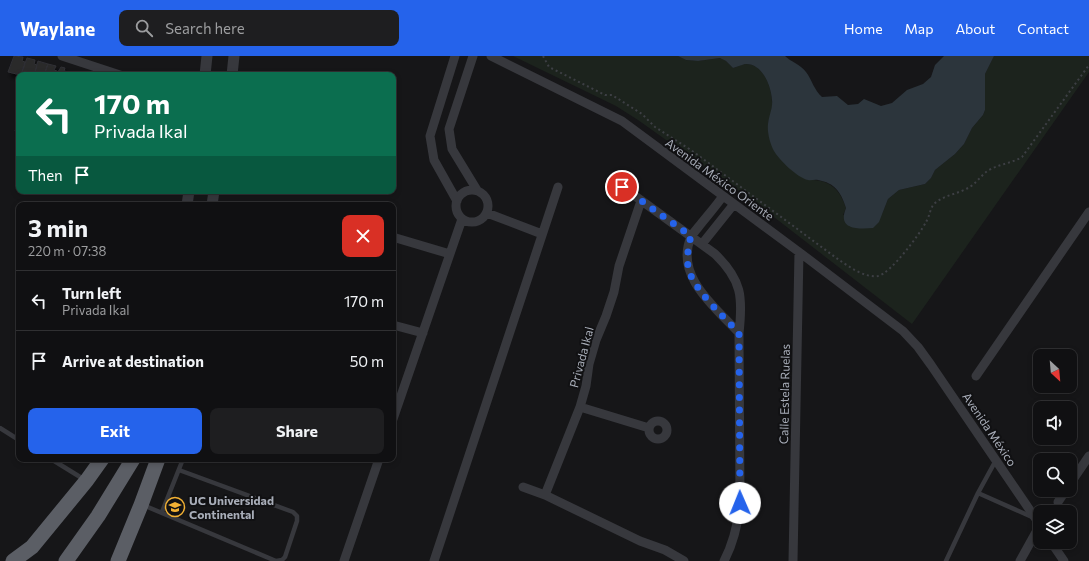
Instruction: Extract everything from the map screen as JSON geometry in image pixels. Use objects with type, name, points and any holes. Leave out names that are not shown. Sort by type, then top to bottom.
[{"type":"highway","points":[[13,561],[32,547],[100,462]]},
{"type":"highway","points":[[66,561],[98,516],[131,462]]},
{"type":"highway","points":[[118,561],[157,462]]},
{"type":"street","points":[[62,56],[111,72]]},
{"type":"street","points":[[205,72],[207,56]]},
{"type":"street","points":[[232,72],[234,56]]},
{"type":"street","points":[[455,56],[430,136],[434,160],[457,201],[457,211],[462,219],[471,222],[481,220],[487,213],[489,204],[485,195],[477,190],[452,149],[449,129],[473,56]]},
{"type":"street","name":"Avenida México Oriente","points":[[491,56],[622,121],[903,331],[918,347]]},
{"type":"street","points":[[613,180],[715,254],[727,266],[739,290],[742,307],[739,333],[740,503],[738,523],[732,545],[724,561]]},
{"type":"street","points":[[434,561],[558,187]]},
{"type":"street","points":[[457,201],[461,194],[468,190],[477,190]]},
{"type":"street","points":[[723,196],[691,236],[688,268],[693,281],[702,293],[739,333]]},
{"type":"street","name":"Privada Ikal","points":[[545,496],[580,407],[586,386],[589,364],[596,340],[614,292],[619,266],[641,201]]},
{"type":"street","points":[[702,244],[734,204]]},
{"type":"street","points":[[976,376],[1089,212]]},
{"type":"street","points":[[487,213],[542,234]]},
{"type":"street","points":[[396,408],[462,219]]},
{"type":"street","points":[[396,238],[450,254]]},
{"type":"street","name":"Calle Estela Ruelas","points":[[793,561],[799,252]]},
{"type":"street","points":[[396,326],[423,333]]},
{"type":"street","name":"Avenida México","points":[[918,347],[1033,516]]},
{"type":"street","points":[[580,407],[649,428]]},
{"type":"street","points":[[1077,474],[1089,456]]},
{"type":"street","points":[[344,561],[378,462]]},
{"type":"street","points":[[523,487],[640,541],[665,550],[684,561]]},
{"type":"street","points":[[1058,502],[1061,497]]},
{"type":"street","points":[[1020,561],[1033,534]]},
{"type":"street","points":[[1056,549],[1064,561]]},
{"type":"lane","points":[[0,428],[16,438]]},
{"type":"lane","points":[[946,561],[978,493],[996,460]]},
{"type":"lane","points":[[56,462],[87,480]]},
{"type":"lane","points":[[162,512],[182,462]]},
{"type":"lane","points":[[141,505],[162,512],[276,561],[282,560],[285,557],[297,521],[297,516],[293,512],[179,470]]},
{"type":"lane","points":[[978,493],[1033,520]]},
{"type":"path","points":[[543,56],[549,67],[605,95],[612,95],[642,114],[655,127],[691,150],[839,260],[862,274],[878,276],[888,271],[897,262],[926,223],[933,204],[944,196],[967,189],[979,180],[987,171],[1001,164],[1014,162],[1022,157],[1089,65]]},
{"type":"shaded area","points":[[513,56],[678,56],[686,60],[698,61],[720,58],[726,61],[733,68],[744,64],[757,67],[765,77],[772,96],[772,107],[768,123],[808,180],[822,181],[833,186],[844,201],[846,208],[843,215],[882,214],[888,199],[899,190],[925,184],[931,178],[935,170],[955,154],[964,144],[972,128],[983,115],[985,110],[985,74],[994,56],[1089,56],[1089,72],[912,324],[770,214],[638,120],[616,106]]},
{"type":"shaded area","points":[[678,56],[785,56],[804,69],[822,97],[837,96],[848,105],[858,104],[864,99],[881,106],[892,103],[907,90],[923,84],[931,77],[935,65],[944,56],[994,56],[985,74],[985,110],[983,115],[972,128],[964,144],[955,154],[935,170],[931,178],[925,184],[899,190],[888,199],[879,222],[873,228],[855,228],[850,227],[844,221],[846,208],[839,193],[833,186],[824,181],[804,179],[784,164],[776,155],[770,141],[768,131],[768,121],[772,106],[770,88],[761,71],[756,67],[745,64],[733,68],[726,61],[720,58],[698,61],[686,60]]},
{"type":"building","points":[[14,56],[23,57],[22,61],[25,62],[22,72],[16,72],[16,74],[8,72]]},
{"type":"building","points":[[27,58],[35,60],[34,64],[37,65],[35,72],[22,72]]},
{"type":"building","points":[[38,61],[48,64],[45,72],[35,72]]},
{"type":"building","points":[[48,64],[56,66],[54,70],[57,72],[45,72]]},
{"type":"building","points":[[61,67],[65,68],[64,71],[69,72],[58,72]]},
{"type":"place","name":"UC Universidad Continental","points":[[175,507]]},
{"type":"route","points":[[622,187],[691,236],[688,268],[693,281],[702,293],[739,333],[740,503]]}]
